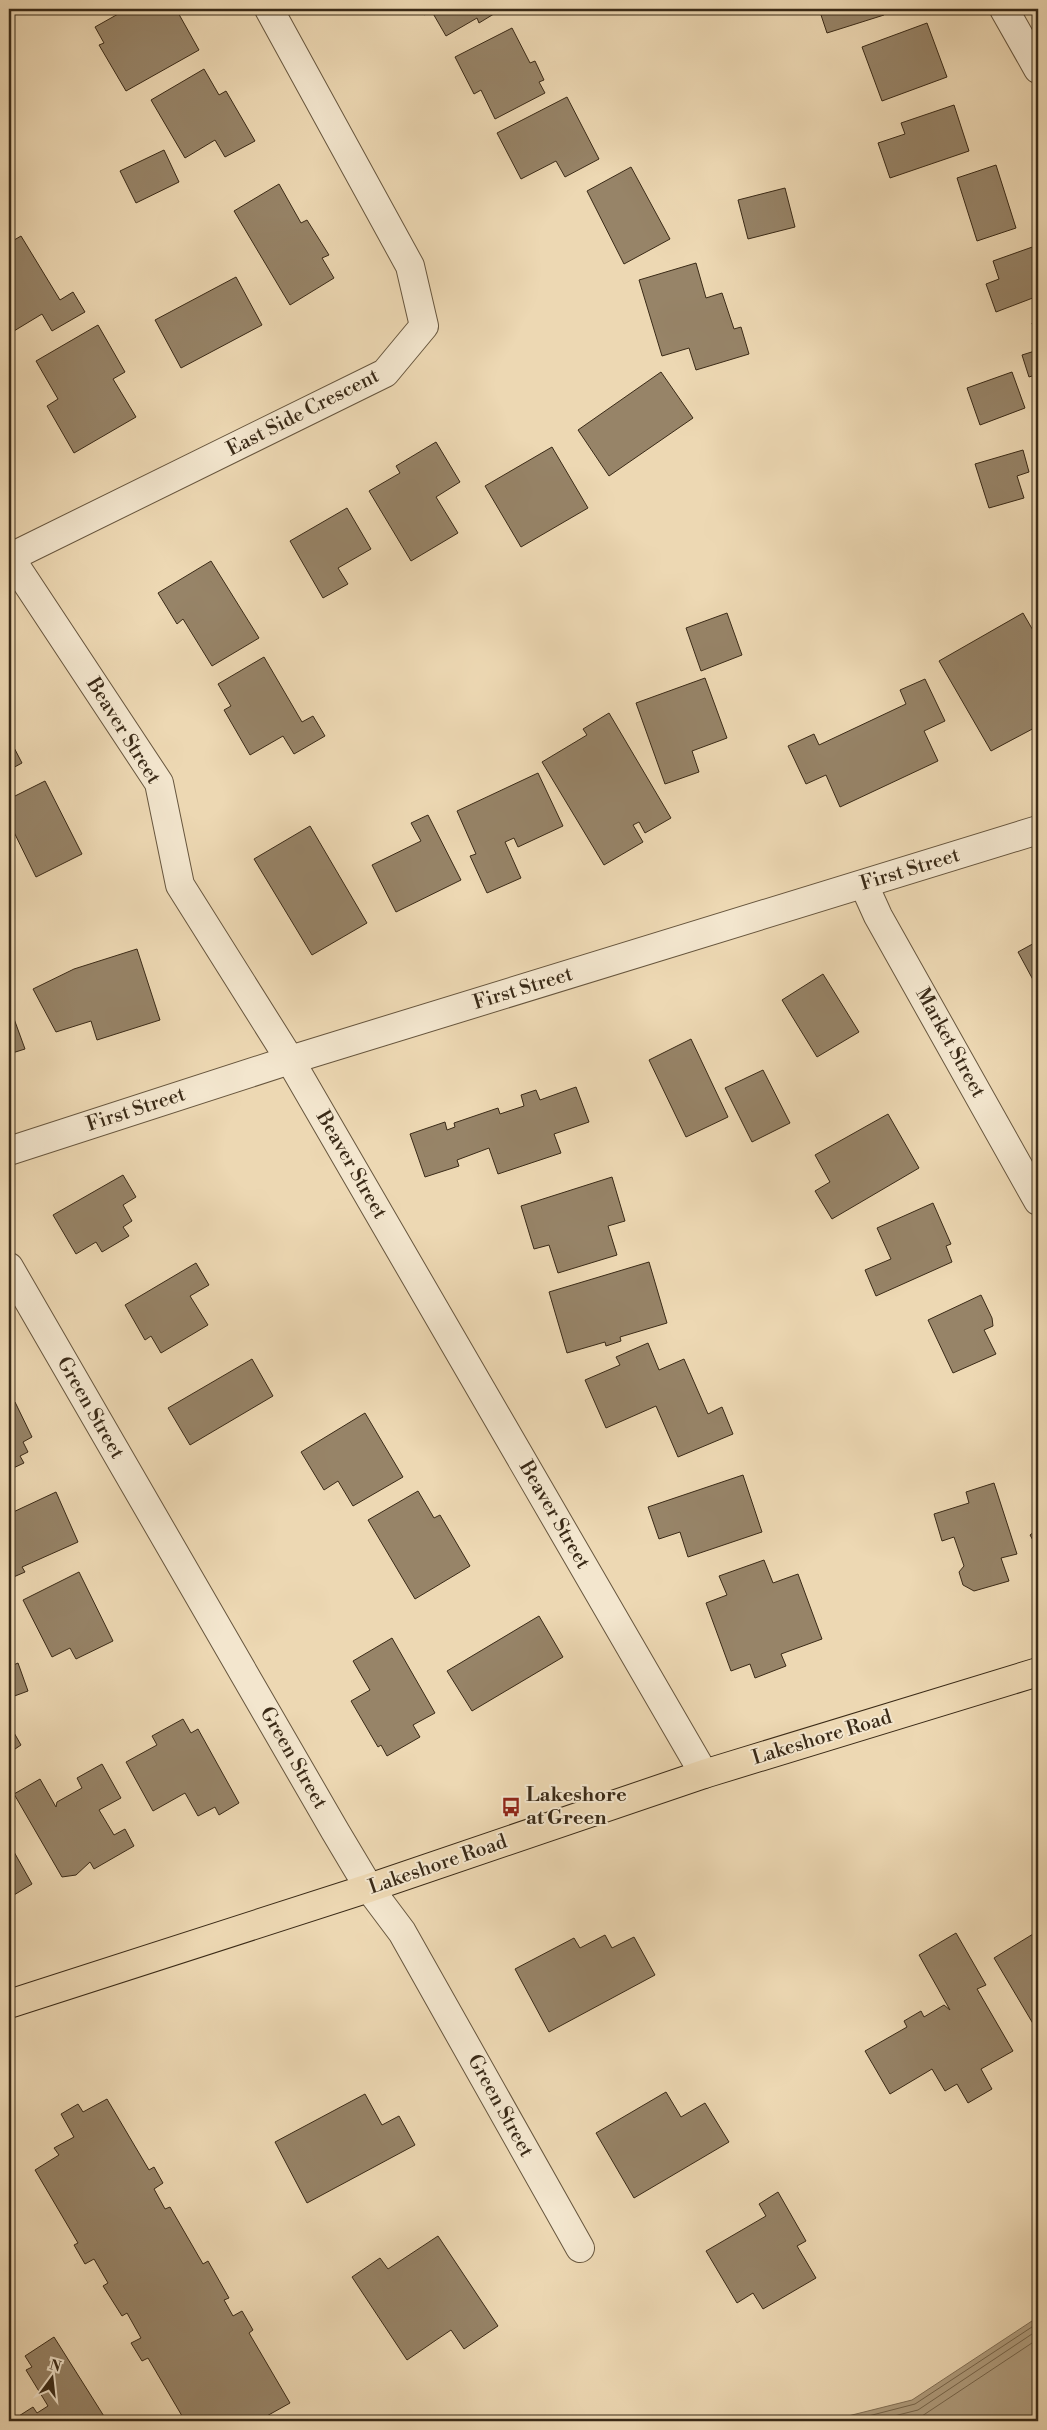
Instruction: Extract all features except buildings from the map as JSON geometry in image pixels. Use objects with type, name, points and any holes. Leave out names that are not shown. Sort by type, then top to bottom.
[{"type":"main road","name":"Lakeshore Road","points":[[9,2004],[369,1888],[704,1774],[1038,1672]]},
{"type":"street","name":"East Side Crescent","points":[[9,557],[385,373],[424,326],[410,266],[269,9]]},
{"type":"street","points":[[1004,9],[1038,69]]},
{"type":"street","name":"Beaver Street","points":[[9,557],[159,783],[180,885],[290,1060],[704,1774]]},
{"type":"street","name":"First Street","points":[[9,1151],[290,1060],[1038,830]]},
{"type":"street","name":"Market Street","points":[[864,885],[878,916],[1038,1201]]},
{"type":"street","name":"Green Street","points":[[9,1267],[369,1888],[402,1932],[580,2248]]},
{"type":"water","points":[[1038,2317],[1038,2421],[828,2421],[912,2400]]},
{"type":"place","name":"Lakeshore at Green","points":[[511,1807]]}]
